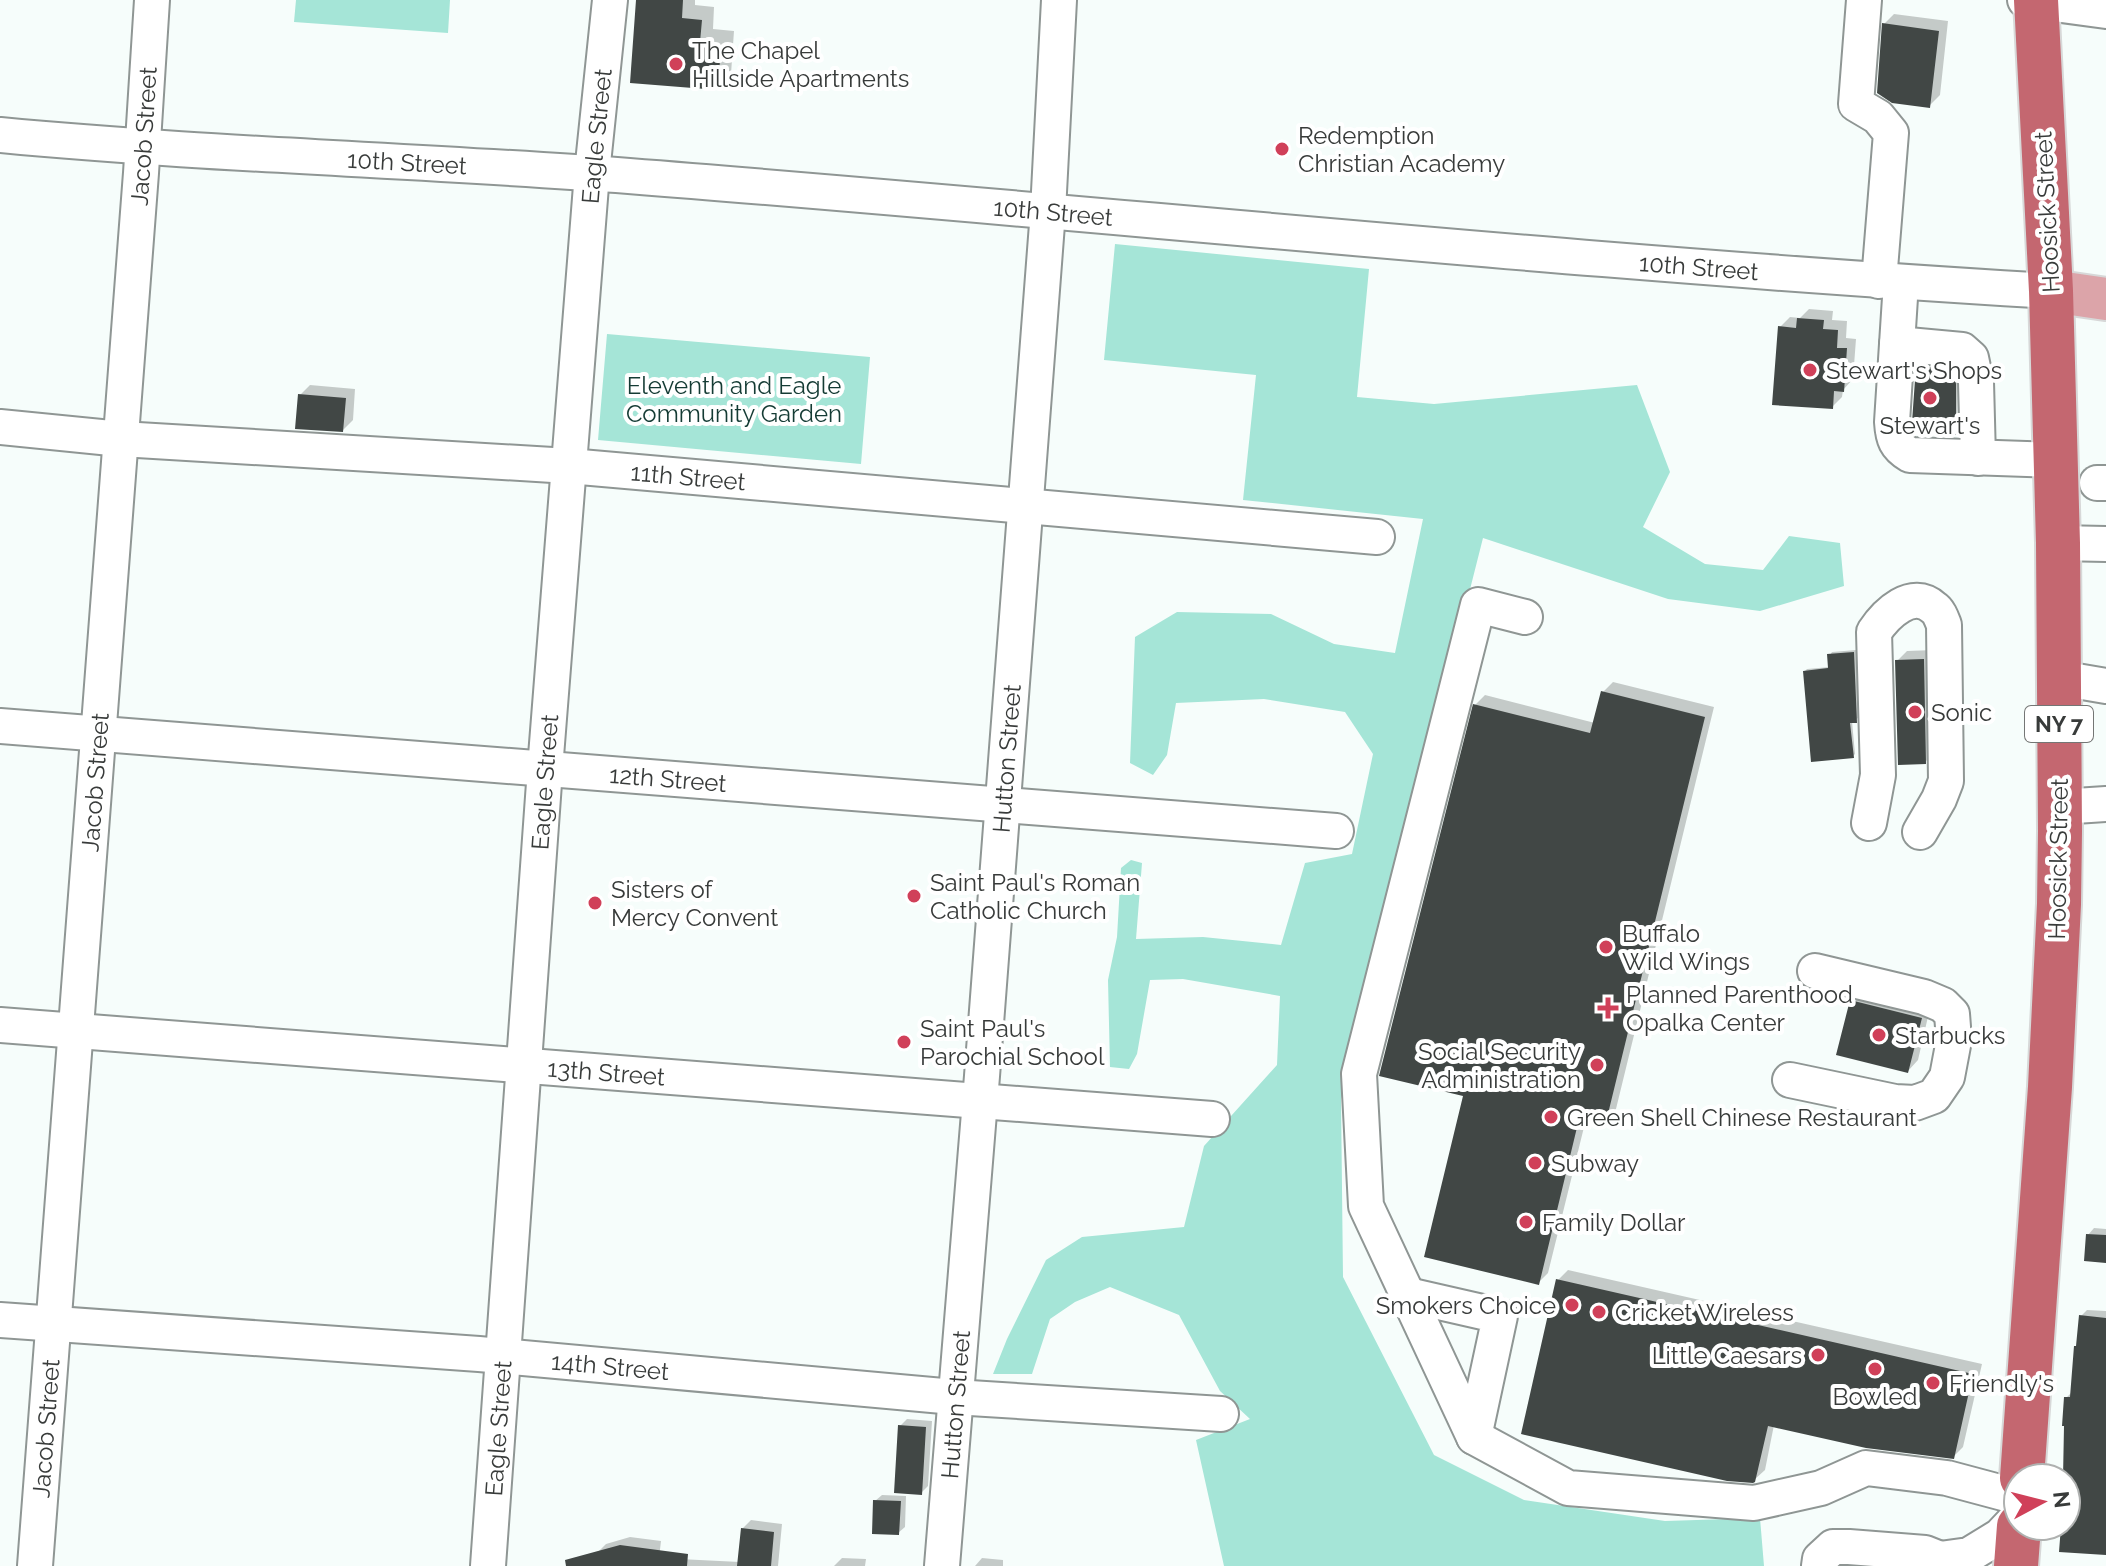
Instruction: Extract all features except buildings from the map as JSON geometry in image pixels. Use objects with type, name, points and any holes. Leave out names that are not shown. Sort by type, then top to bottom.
[{"type":"highway","name":"Hoosick Street","points":[[2023,1462],[2050,1087],[2059,904],[2060,807],[2058,543],[2051,291],[2032,0]]},
{"type":"highway","points":[[2016,1566],[2018,1542]]},
{"type":"main road","name":"10th Street","points":[[2051,291],[2106,299]]},
{"type":"street","name":"Jacob Street","points":[[35,1566],[152,0]]},
{"type":"street","name":"Eagle Street","points":[[488,1566],[545,769],[592,173],[610,0]]},
{"type":"street","name":"Hutton Street","points":[[942,1566],[1048,211],[1059,0]]},
{"type":"street","points":[[1864,0],[1856,104],[1878,117],[1891,133],[1890,281],[1897,344],[1893,437],[1898,448],[1910,455],[2055,460]]},
{"type":"street","points":[[2032,0],[2106,11]]},
{"type":"street","name":"10th Street","points":[[0,135],[143,148],[592,173],[1796,276],[2051,291]]},
{"type":"street","points":[[1897,344],[1962,350],[1971,358],[1976,382],[1978,458]]},
{"type":"street","name":"11th Street","points":[[0,427],[121,439],[569,466],[1377,537]]},
{"type":"street","points":[[2058,543],[2106,544]]},
{"type":"street","points":[[1869,823],[1878,775],[1874,632],[1883,618],[1898,606],[1919,600],[1935,608],[1944,625],[1946,781],[1920,832]]},
{"type":"street","points":[[1525,617],[1478,605],[1359,1074],[1366,1206],[1474,1437],[1568,1488],[1754,1503],[1821,1488],[1866,1468],[1947,1478],[2002,1493]]},
{"type":"street","points":[[2059,678],[2106,686]]},
{"type":"street","name":"12th Street","points":[[0,726],[1336,831]]},
{"type":"street","points":[[2060,807],[2106,804]]},
{"type":"street","points":[[1790,1080],[1895,1102],[1915,1103],[1934,1096],[1947,1077],[1954,1040],[1952,1014],[1943,1005],[1924,997],[1815,971]]},
{"type":"street","name":"13th Street","points":[[0,1025],[1212,1119]]},
{"type":"street","points":[[1408,1295],[1500,1316],[1474,1437]]},
{"type":"street","name":"14th Street","points":[[0,1320],[503,1356],[954,1397],[1221,1414]]},
{"type":"street","points":[[1829,1566],[1838,1556],[1882,1559],[1925,1553],[1942,1563],[1969,1555],[2002,1534]]},
{"type":"street","points":[[1819,1566],[1820,1559],[1833,1547],[1849,1547],[1882,1559]]},
{"type":"green space","points":[[296,0],[450,0],[448,33],[294,22]]},
{"type":"green space","points":[[1115,244],[1369,269],[1357,397],[1434,404],[1637,385],[1670,472],[1643,527],[1705,564],[1763,570],[1789,536],[1840,543],[1844,586],[1760,611],[1668,599],[1483,538],[1341,1099],[1343,1277],[1434,1455],[1524,1500],[1665,1521],[1760,1518],[1764,1566],[1224,1566],[1196,1440],[1250,1419],[1220,1391],[1179,1315],[1110,1287],[1075,1302],[1050,1319],[1032,1374],[993,1374],[1046,1260],[1082,1237],[1184,1227],[1204,1146],[1277,1065],[1280,996],[1183,979],[1150,980],[1137,1054],[1129,1069],[1110,1067],[1108,980],[1117,937],[1121,868],[1131,860],[1142,863],[1136,939],[1203,937],[1281,945],[1305,863],[1352,854],[1373,754],[1345,712],[1264,699],[1176,703],[1167,755],[1153,775],[1130,763],[1135,637],[1177,612],[1271,614],[1334,644],[1395,653],[1423,519],[1243,500],[1256,375],[1104,360]]},
{"type":"green space","name":"Eleventh and Eagle Community Garden","points":[[607,334],[870,357],[861,464],[598,440]]},
{"type":"place","name":"The Chapel Hillside Apartments","points":[[676,64]]},
{"type":"place","name":"Redemption Christian Academy","points":[[1282,149]]},
{"type":"place","name":"Stewart's Shops","points":[[1810,370]]},
{"type":"place","name":"Stewart's","points":[[1930,398]]},
{"type":"place","name":"Sonic","points":[[1915,712]]},
{"type":"place","name":"Saint Paul's Roman Catholic Church","points":[[914,896]]},
{"type":"place","name":"Sisters of Mercy Convent","points":[[595,903]]},
{"type":"place","name":"Buffalo Wild Wings","points":[[1606,947]]},
{"type":"place","name":"Planned Parenthood Opalka Center","points":[[1608,1008]]},
{"type":"place","name":"Starbucks","points":[[1879,1035]]},
{"type":"place","name":"Saint Paul's Parochial School","points":[[904,1042]]},
{"type":"place","name":"Social Security Administration","points":[[1597,1065]]},
{"type":"place","name":"Green Shell Chinese Restaurant","points":[[1551,1117]]},
{"type":"place","name":"Subway","points":[[1535,1163]]},
{"type":"place","name":"Family Dollar","points":[[1526,1222]]},
{"type":"place","name":"Smokers Choice","points":[[1572,1305]]},
{"type":"place","name":"Cricket Wireless","points":[[1599,1312]]},
{"type":"place","name":"Little Caesars","points":[[1818,1355]]},
{"type":"place","name":"Bowled","points":[[1875,1369]]},
{"type":"place","name":"Friendly's","points":[[1933,1383]]}]
